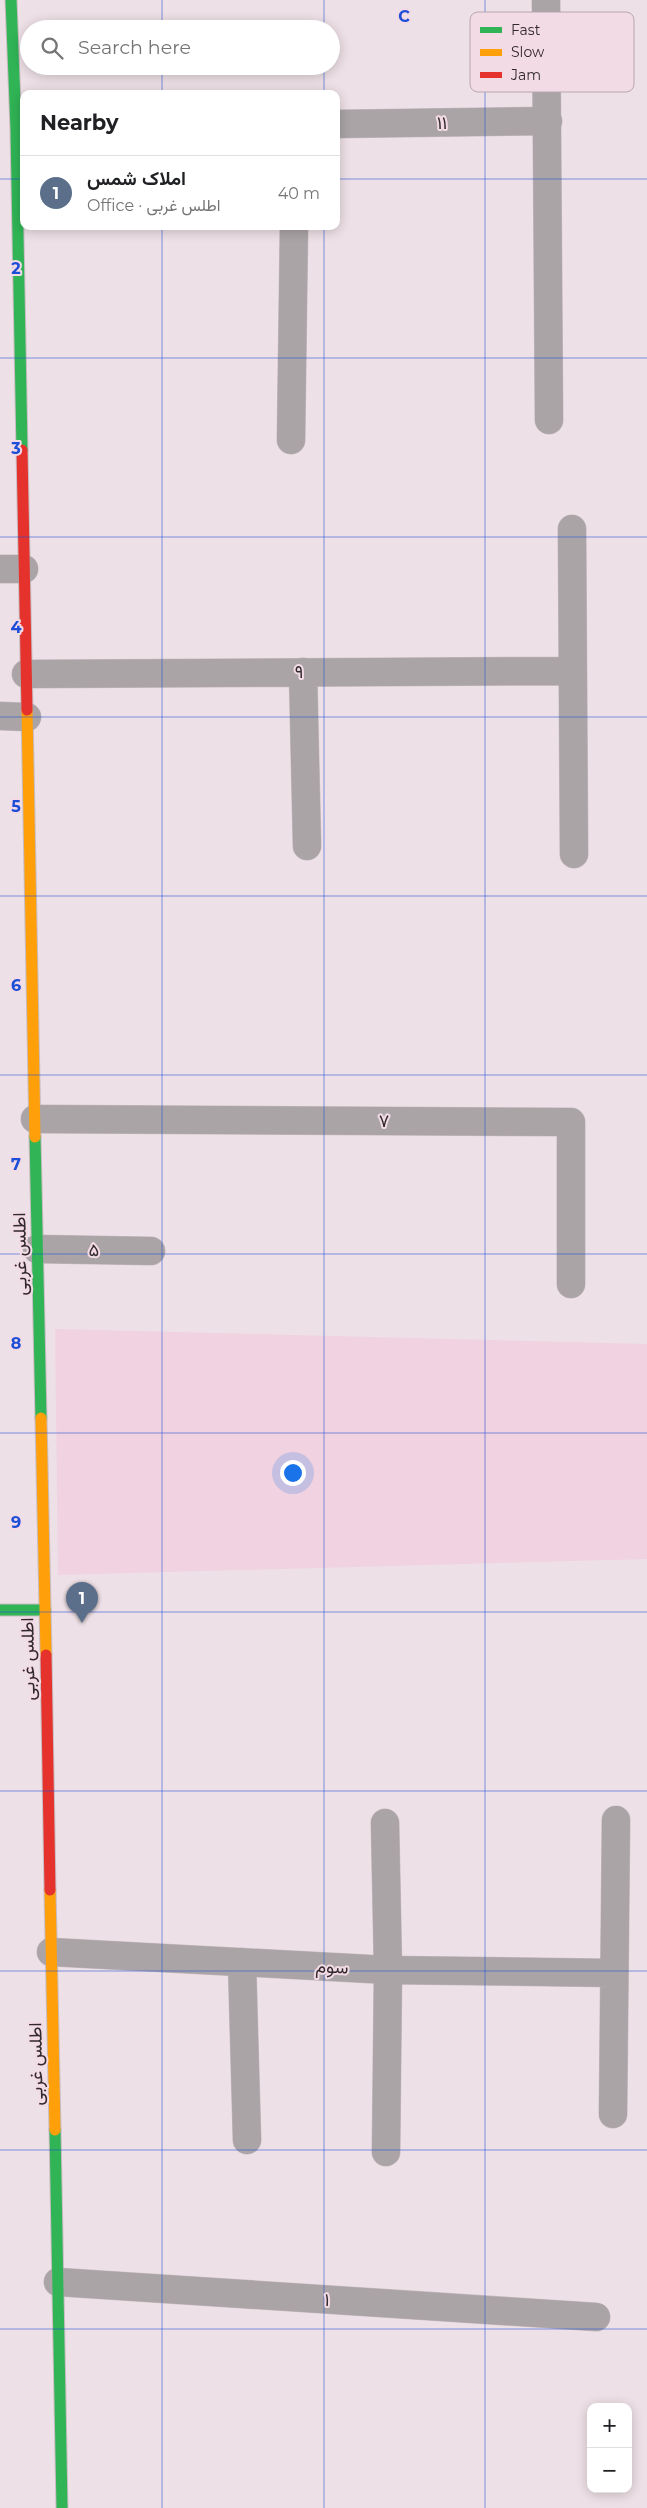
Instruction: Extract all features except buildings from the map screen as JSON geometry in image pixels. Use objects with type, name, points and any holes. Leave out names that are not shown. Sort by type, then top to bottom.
[{"type":"street","name":"اطلس غربی","points":[[11,0],[20,129],[12,569],[26,674],[62,2508]]},
{"type":"street","points":[[548,92],[549,420]]},
{"type":"street","name":"۱۱","points":[[340,124],[548,122]]},
{"type":"street","points":[[291,440],[294,230]]},
{"type":"street","points":[[572,529],[574,854]]},
{"type":"street","name":"۹","points":[[26,674],[572,671]]},
{"type":"street","points":[[303,672],[307,846]]},
{"type":"street","points":[[0,716],[27,717]]},
{"type":"street","name":"۷","points":[[35,1119],[571,1122],[570,1284]]},
{"type":"street","name":"۵","points":[[37,1249],[151,1251]]},
{"type":"street","points":[[0,1610],[45,1610]]},
{"type":"street","points":[[613,2114],[616,1820]]},
{"type":"street","points":[[385,1824],[388,1970],[386,2152]]},
{"type":"street","name":"سوم","points":[[51,1952],[388,1970],[614,1972]]},
{"type":"street","points":[[242,1962],[247,2140]]},
{"type":"street","name":"۱","points":[[58,2282],[596,2317]]},
{"type":"shaded area","points":[[55,1329],[647,1344],[647,1559],[58,1575]]},
{"type":"traffic: fast","points":[[11,0],[16,129],[22,450]]},
{"type":"traffic: fast","points":[[35,1137],[41,1418]]},
{"type":"traffic: fast","points":[[0,1610],[45,1610]]},
{"type":"traffic: fast","points":[[55,2130],[62,2508]]},
{"type":"traffic: slow","points":[[27,710],[35,1137]]},
{"type":"traffic: slow","points":[[41,1418],[46,1655]]},
{"type":"traffic: slow","points":[[50,1890],[55,2130]]},
{"type":"traffic: jam","points":[[22,450],[27,710]]},
{"type":"traffic: jam","points":[[46,1655],[50,1890]]},
{"type":"place","name":"املاک شمس","points":[[82,1623]]}]
